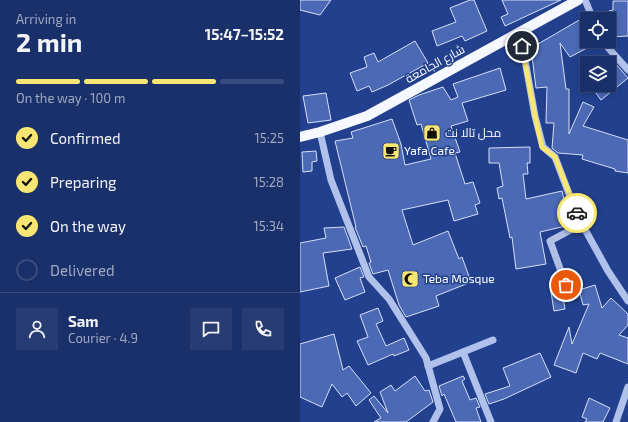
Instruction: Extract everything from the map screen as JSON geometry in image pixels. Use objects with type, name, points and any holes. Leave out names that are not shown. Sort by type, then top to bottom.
[{"type":"main road","name":"شارع الجامعة","points":[[300,137],[320,132],[367,116],[578,0]]},
{"type":"street","points":[[585,0],[590,12]]},
{"type":"street","points":[[520,32],[542,147],[555,157],[577,215],[608,271],[628,301]]},
{"type":"street","points":[[608,48],[628,70]]},
{"type":"street","points":[[320,132],[331,180],[370,277],[389,299],[426,358],[440,409],[433,422]]},
{"type":"street","points":[[566,285],[550,241],[582,224]]},
{"type":"street","points":[[428,366],[493,340]]},
{"type":"street","points":[[463,352],[491,422]]},
{"type":"street","points":[[616,422],[628,387]]},
{"type":"building","points":[[300,0],[331,0],[320,15],[300,10]]},
{"type":"building","points":[[470,0],[474,0],[487,31],[465,41],[462,36],[437,46],[432,31],[456,22],[450,8]]},
{"type":"building","points":[[502,0],[561,0],[505,26],[501,17],[508,14]]},
{"type":"building","points":[[613,1],[628,1],[628,36],[616,37],[616,12],[609,12],[613,10]]},
{"type":"building","points":[[580,20],[580,48],[587,48],[570,57],[560,43],[566,89],[569,89],[569,134],[583,102],[594,107],[583,126],[628,140],[628,173],[615,171],[615,169],[582,159],[583,155],[558,153],[552,148],[554,123],[546,123],[547,87],[536,88],[531,48]]},
{"type":"building","points":[[415,41],[428,63],[372,92],[369,86],[357,91],[350,73],[367,67],[364,57],[374,53],[378,62]]},
{"type":"building","points":[[616,64],[628,78],[616,88]]},
{"type":"building","points":[[500,68],[506,90],[462,103],[468,121],[451,126],[460,152],[455,153],[465,184],[473,182],[480,203],[475,205],[478,214],[454,221],[448,200],[402,210],[413,245],[448,231],[459,259],[462,257],[471,282],[436,296],[439,306],[406,317],[399,305],[388,270],[373,274],[369,263],[371,262],[366,246],[363,247],[355,227],[335,141],[353,138],[351,132],[392,119],[401,144],[405,165],[431,159],[421,124],[417,125],[409,100],[443,87],[451,100],[458,97],[453,84]]},
{"type":"building","points":[[595,92],[611,92],[601,100]]},
{"type":"building","points":[[326,93],[331,120],[308,123],[303,96]]},
{"type":"building","points":[[530,147],[530,163],[527,163],[528,174],[523,174],[526,199],[562,191],[570,225],[540,232],[546,264],[516,269],[512,237],[510,238],[502,198],[499,199],[497,188],[503,186],[499,163],[489,163],[489,148]]},
{"type":"building","points":[[316,151],[317,161],[312,162],[312,171],[303,172],[302,152]]},
{"type":"building","points":[[344,227],[352,249],[323,253],[329,286],[300,292],[300,243],[326,238],[324,228]]},
{"type":"building","points":[[360,267],[364,277],[360,278],[365,292],[345,300],[335,278]]},
{"type":"building","points":[[595,285],[602,308],[611,298],[628,314],[628,325],[619,335],[628,338],[628,364],[600,353],[597,359],[583,353],[576,373],[554,365],[569,327],[572,344],[589,304],[583,305],[579,290]]},
{"type":"building","points":[[562,290],[565,309],[554,311],[551,292]]},
{"type":"building","points":[[378,308],[383,321],[376,324],[386,346],[404,338],[409,350],[394,356],[393,354],[368,365],[357,341],[368,337],[360,315]]},
{"type":"building","points":[[334,334],[343,370],[349,366],[371,393],[356,406],[347,393],[342,397],[332,384],[322,407],[300,397],[300,344]]},
{"type":"building","points":[[540,353],[551,377],[504,399],[489,404],[485,394],[510,386],[503,368]]},
{"type":"building","points":[[415,376],[425,391],[429,390],[433,402],[406,422],[374,422],[381,418],[369,400],[374,396],[388,413],[380,392],[391,385],[395,391]]},
{"type":"building","points":[[463,376],[465,379],[462,381],[470,400],[476,398],[480,407],[476,408],[481,422],[456,422],[444,394],[442,396],[439,386]]},
{"type":"building","points":[[589,398],[610,408],[603,422],[585,422],[587,419],[582,417]]},
{"type":"way so far","points":[[566,285],[550,241],[582,224],[577,213]]},
{"type":"place","name":"محل تالا نت","points":[[432,133]]},
{"type":"place","name":"Yafa Cafe","points":[[391,151]]},
{"type":"place","name":"Teba Mosque","points":[[410,279]]},
{"type":"route","points":[[522,46],[542,147],[555,157],[577,213]]}]
